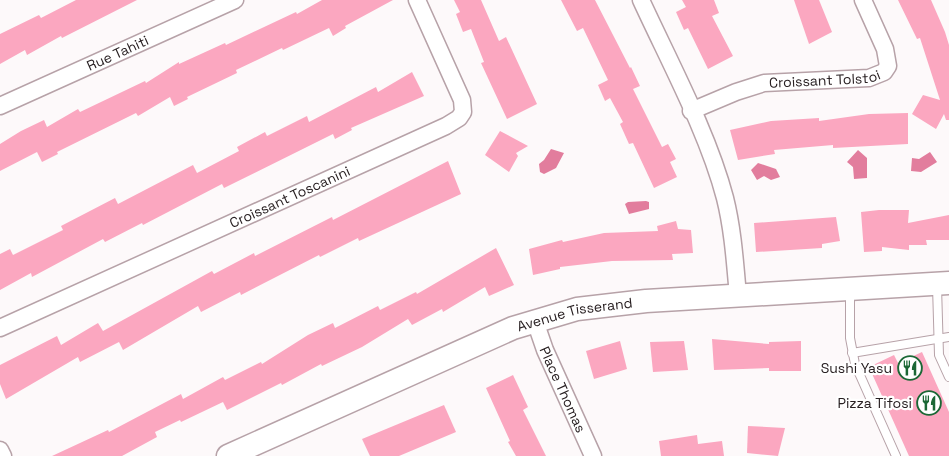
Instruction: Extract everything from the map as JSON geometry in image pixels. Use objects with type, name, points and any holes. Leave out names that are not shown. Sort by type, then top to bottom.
[{"type":"street","name":"Rue Tahiti","points":[[0,106],[234,0]]},
{"type":"street","name":"Croissant Toscanini","points":[[0,328],[428,134],[459,118],[463,112],[462,100],[417,0]]},
{"type":"street","points":[[641,0],[707,146],[725,197],[732,232],[738,296]]},
{"type":"street","name":"Croissant Tolstoi","points":[[691,111],[736,92],[764,84],[869,78],[884,72],[888,66],[885,49],[863,0]]},
{"type":"street","name":"Avenue Tisserand","points":[[228,456],[501,333],[535,320],[592,306],[943,284]]},
{"type":"street","name":"Place Thomas","points":[[535,320],[545,350],[593,456]]},
{"type":"street","points":[[0,450],[3,456]]},
{"type":"lane","points":[[943,284],[938,340],[939,355],[949,377]]},
{"type":"lane","points":[[850,289],[852,353],[860,377],[896,456]]},
{"type":"lane","points":[[852,353],[949,337]]},
{"type":"shaded area","points":[[551,149],[564,153],[556,168],[544,174],[540,172],[539,164]]},
{"type":"shaded area","points":[[858,150],[867,158],[867,178],[854,179],[853,167],[847,162]]},
{"type":"shaded area","points":[[930,152],[937,162],[921,172],[911,171],[912,158],[919,159]]},
{"type":"shaded area","points":[[758,163],[776,169],[780,177],[771,180],[764,176],[757,180],[751,170]]},
{"type":"shaded area","points":[[628,202],[649,202],[649,209],[629,214],[625,204]]},
{"type":"building","points":[[76,0],[137,0],[62,38],[61,36],[27,55],[25,50],[0,64],[0,34],[39,15],[41,18]]},
{"type":"building","points":[[322,0],[393,0],[345,26],[346,28],[333,36],[329,28],[283,50],[282,48],[236,70],[237,73],[187,97],[188,99],[174,106],[170,97],[138,116],[136,113],[57,152],[58,154],[42,162],[37,152],[0,171],[0,144],[21,131],[44,120],[47,127],[78,109],[80,112],[145,81],[146,83],[179,62],[179,64],[225,43],[226,45],[296,12],[297,14]]},
{"type":"building","points":[[454,0],[481,0],[499,41],[506,37],[537,104],[507,119],[481,63],[484,62],[471,29],[463,32],[456,14],[460,12]]},
{"type":"building","points":[[561,0],[595,0],[640,86],[633,89],[662,147],[668,144],[676,159],[670,162],[677,177],[654,188],[633,143],[629,144],[620,124],[623,122],[610,98],[605,101],[598,85],[608,80],[583,28],[577,31]]},
{"type":"building","points":[[682,0],[714,0],[719,13],[712,16],[733,56],[708,69],[688,28],[684,30],[676,12],[686,7]]},
{"type":"building","points":[[794,0],[819,0],[832,32],[809,44]]},
{"type":"building","points":[[898,0],[931,0],[949,45],[949,120],[946,120],[944,114],[936,129],[912,114],[923,95],[940,100],[920,38],[917,39]]},
{"type":"building","points":[[412,72],[424,96],[351,128],[352,130],[335,139],[333,134],[224,188],[222,184],[143,225],[142,223],[105,242],[103,239],[32,277],[31,273],[0,290],[0,254],[10,249],[13,255],[63,230],[61,226],[115,198],[118,204],[193,165],[197,173],[239,151],[237,147],[265,132],[267,136],[307,116],[309,122],[376,87],[378,92]]},
{"type":"building","points":[[908,113],[908,144],[833,148],[833,145],[774,150],[775,154],[738,160],[730,130],[771,121],[819,118],[819,121],[869,114]]},
{"type":"building","points":[[500,131],[528,146],[516,153],[518,156],[509,172],[485,155]]},
{"type":"building","points":[[448,161],[461,194],[359,241],[358,238],[320,257],[319,255],[241,295],[240,292],[201,312],[198,306],[123,350],[119,342],[80,362],[78,357],[6,399],[0,384],[0,365],[57,336],[61,345],[98,323],[103,331],[212,271],[214,274],[254,253],[255,256],[332,217],[333,220]]},
{"type":"building","points":[[909,210],[908,223],[949,215],[949,240],[926,240],[927,245],[909,245],[909,250],[882,247],[882,251],[864,252],[861,212]]},
{"type":"building","points":[[836,217],[840,241],[822,244],[822,248],[756,252],[754,223]]},
{"type":"building","points":[[676,221],[678,229],[691,230],[693,253],[672,254],[673,260],[612,261],[560,267],[560,269],[533,275],[529,249],[562,240],[563,242],[604,233],[658,231],[657,226]]},
{"type":"building","points":[[496,248],[514,285],[489,296],[485,287],[443,312],[442,309],[412,325],[408,319],[362,347],[322,366],[321,364],[282,385],[281,383],[227,410],[223,402],[181,422],[180,420],[155,432],[157,437],[122,456],[52,456],[108,430],[109,432],[181,394],[183,399],[223,377],[225,380],[261,362],[262,364],[308,335],[333,323],[335,328],[378,306],[380,310],[416,292],[417,294]]},
{"type":"building","points":[[712,339],[769,344],[769,342],[801,341],[801,371],[769,371],[769,368],[714,370]]},
{"type":"building","points":[[620,341],[627,369],[594,379],[586,351]]},
{"type":"building","points":[[684,341],[688,370],[653,372],[650,342]]},
{"type":"building","points":[[922,352],[949,412],[949,456],[909,456],[869,367],[894,355],[898,363]]},
{"type":"building","points":[[513,375],[528,407],[523,410],[546,456],[516,456],[508,442],[510,441],[486,388]]},
{"type":"building","points":[[444,405],[456,432],[399,456],[370,456],[362,439]]},
{"type":"building","points":[[748,426],[785,428],[778,456],[747,453]]},
{"type":"building","points":[[697,435],[698,444],[722,441],[724,456],[661,456],[659,441]]},
{"type":"place","name":"Sushi Yasu","points":[[910,368]]},
{"type":"place","name":"Pizza Tifosi","points":[[929,403]]}]
